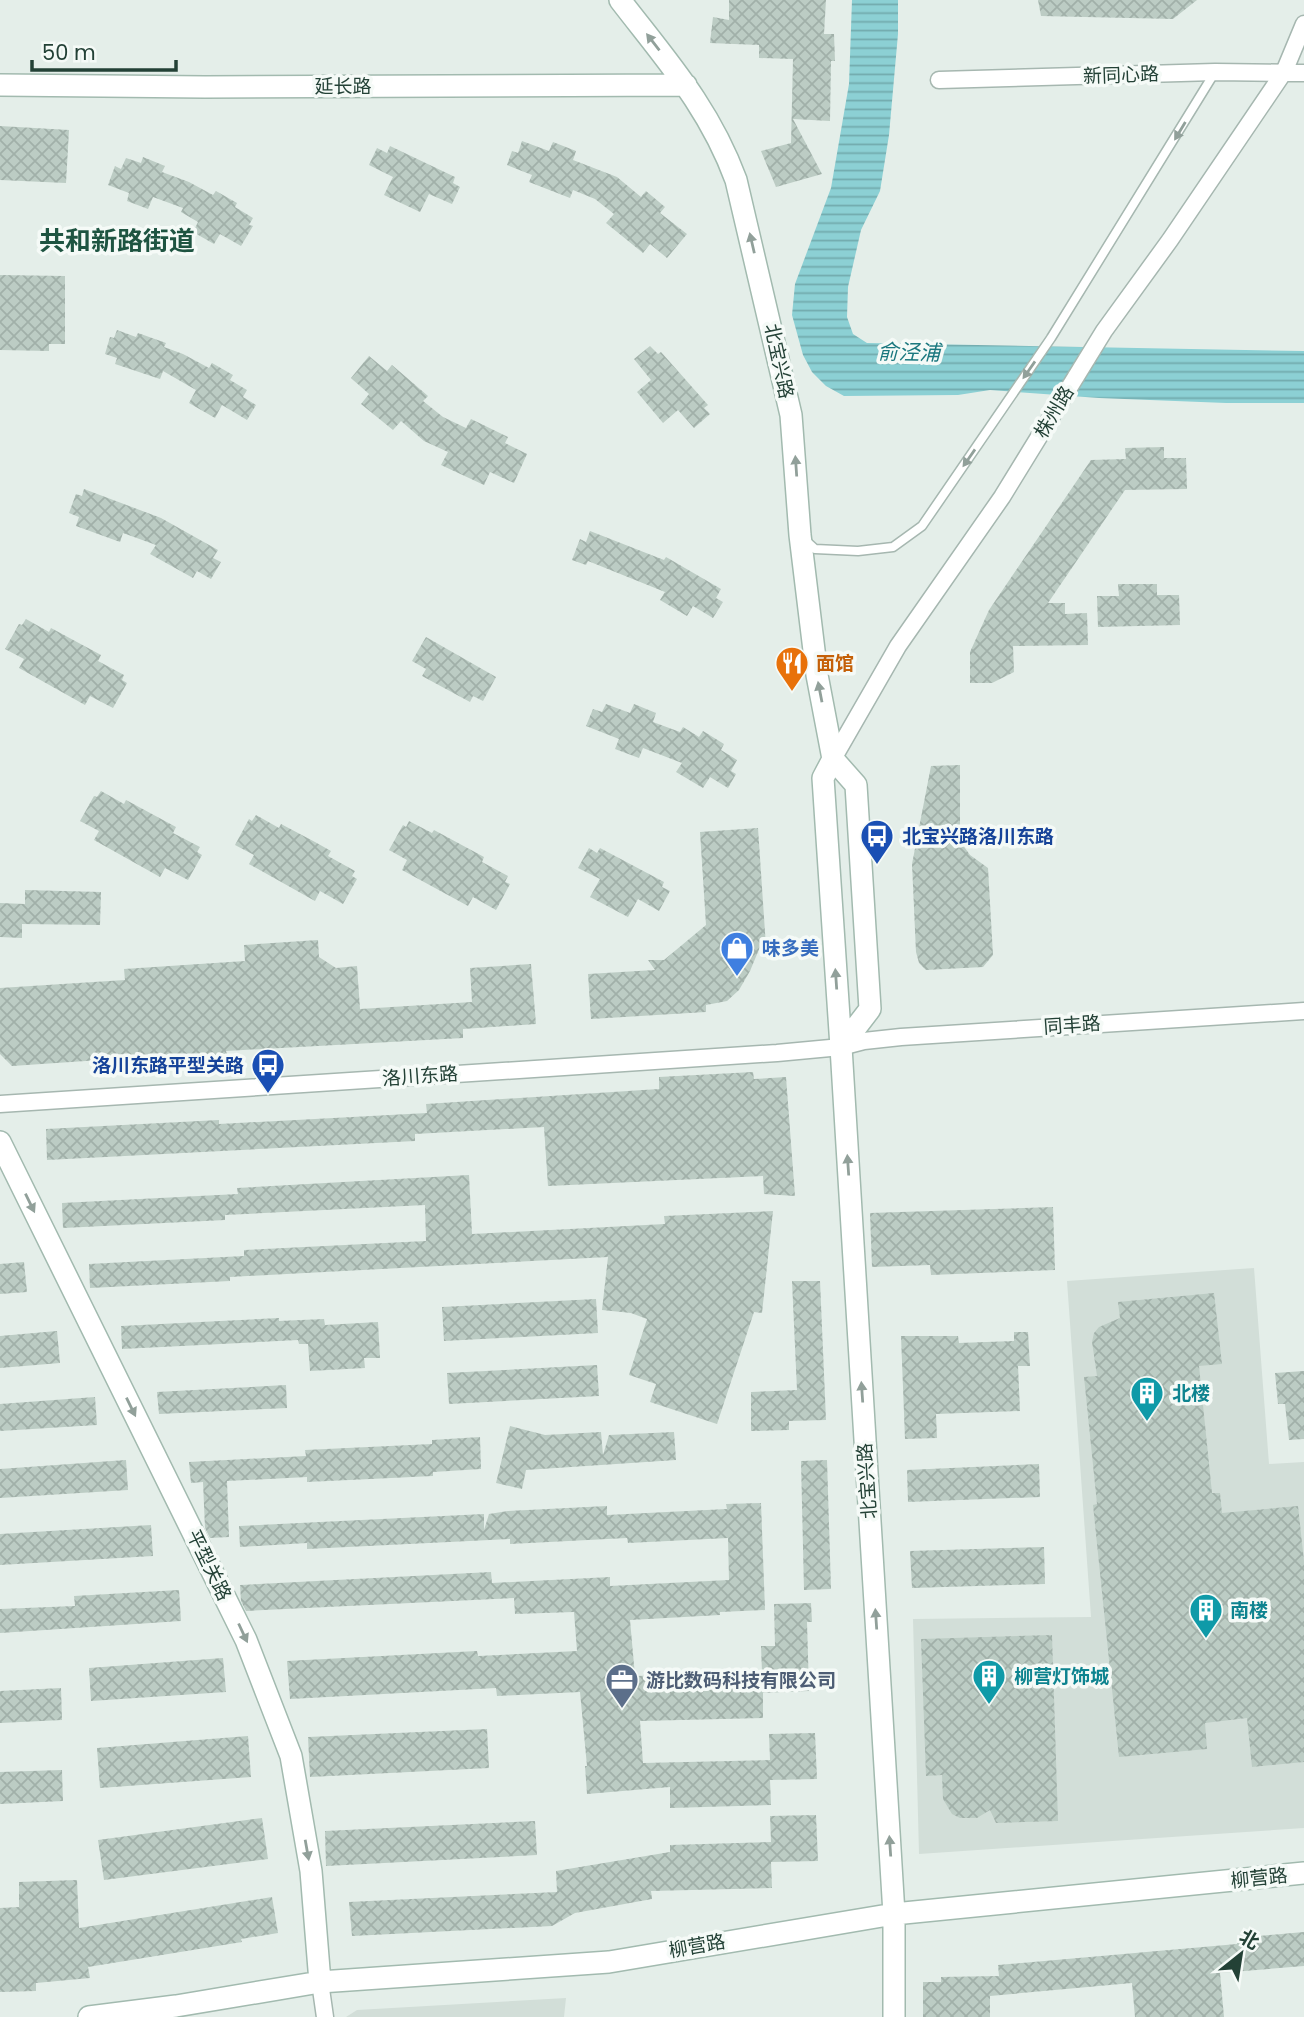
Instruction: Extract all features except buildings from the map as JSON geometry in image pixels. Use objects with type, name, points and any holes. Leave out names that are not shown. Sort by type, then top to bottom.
[{"type":"street","name":"北宝兴路","points":[[620,0],[686,85],[710,120],[726,153],[744,206],[791,415],[800,535],[817,675],[833,759],[823,778],[894,1914],[894,2017]]},
{"type":"street","name":"株州路","points":[[833,759],[898,646],[1002,497],[1104,331],[1170,240],[1284,72],[1304,24]]},
{"type":"street","name":"新同心路","points":[[939,80],[1215,72],[1304,73]]},
{"type":"street","name":"延长路","points":[[0,85],[686,85]]},
{"type":"street","points":[[833,759],[856,785],[870,1010],[841,1047]]},
{"type":"street","name":"同丰路","points":[[841,1047],[864,1041],[901,1037],[1304,1011]]},
{"type":"street","name":"洛川东路","points":[[0,1104],[841,1047]]},
{"type":"street","name":"平型关路","points":[[0,1142],[246,1640],[291,1756],[311,1871],[325,2017]]},
{"type":"street","name":"柳营路","points":[[89,2017],[176,2006],[320,1982],[609,1962],[894,1914],[1304,1873]]},
{"type":"lane","points":[[800,535],[815,549],[858,551],[893,547],[922,526],[1051,338],[1215,72]]},
{"type":"shaded area","points":[[1254,1268],[1269,1464],[1304,1462],[1304,1828],[919,1854],[913,1619],[1091,1617],[1067,1281]]},
{"type":"shaded area","points":[[566,1998],[564,2017],[346,2017],[357,2010]]},
{"type":"water","name":"俞泾浦","points":[[852,0],[898,0],[898,34],[889,135],[880,191],[861,230],[848,287],[847,317],[853,334],[867,343],[1304,351],[1304,403],[1099,398],[990,390],[958,395],[844,396],[826,386],[812,372],[803,355],[792,315],[795,284],[831,188],[849,84]]},
{"type":"place","name":"面馆","points":[[792,693]]},
{"type":"place","name":"北宝兴路洛川东路","points":[[877,866]]},
{"type":"place","name":"味多美","points":[[737,978]]},
{"type":"place","name":"洛川东路平型关路","points":[[268,1095]]},
{"type":"place","name":"北楼","points":[[1147,1423]]},
{"type":"place","name":"南楼","points":[[1206,1640]]},
{"type":"place","name":"柳营灯饰城","points":[[989,1706]]},
{"type":"place","name":"游比数码科技有限公司","points":[[622,1710]]},
{"type":"district","name":"共和新路街道","points":[[117,241]]}]
